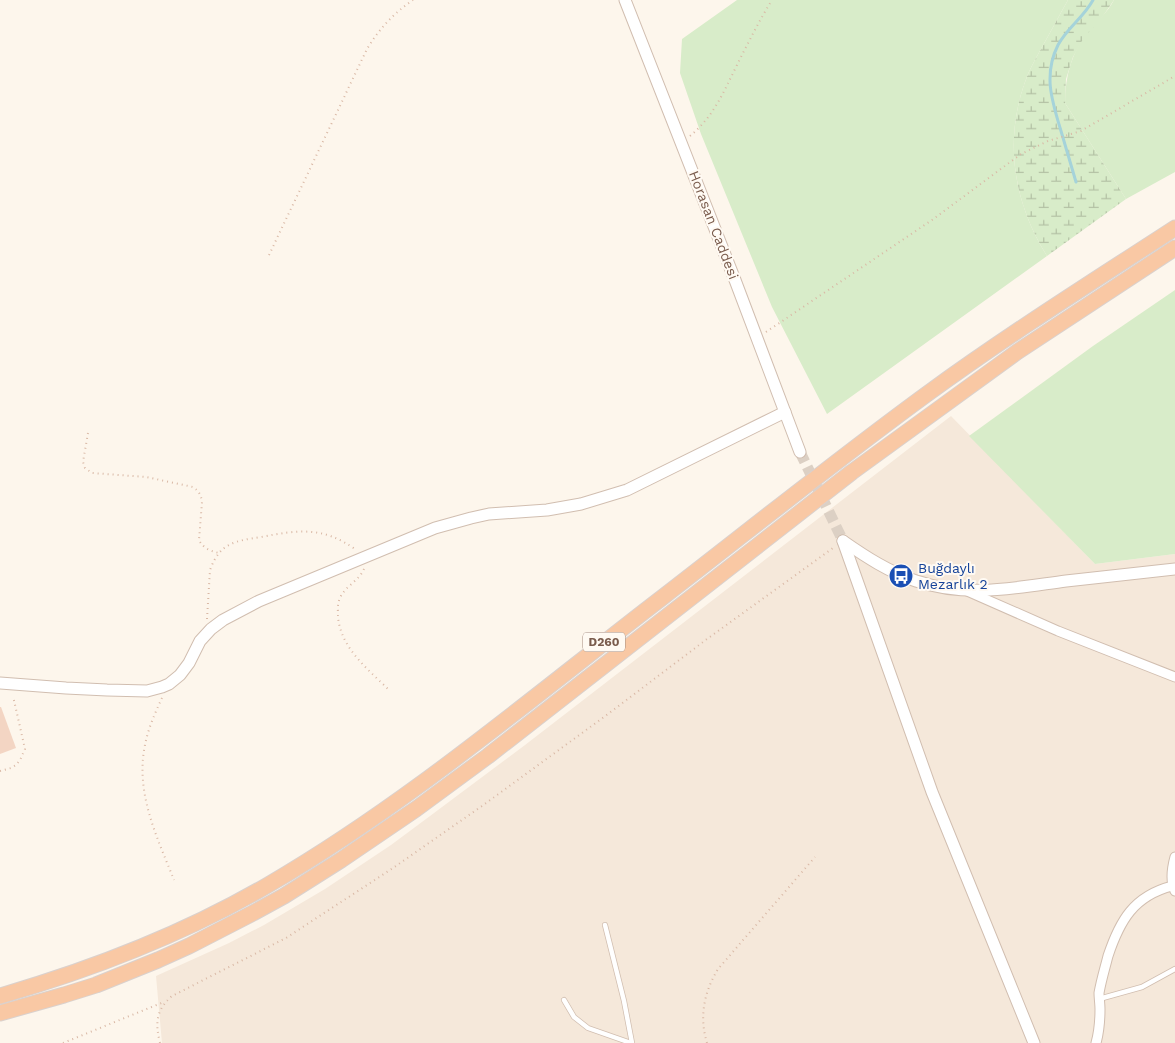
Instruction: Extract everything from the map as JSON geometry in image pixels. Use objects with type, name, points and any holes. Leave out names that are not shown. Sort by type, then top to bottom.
[{"type":"highway","name":"D260","points":[[0,996],[58,979],[122,956],[180,931],[266,886],[341,839],[465,751],[928,393],[1043,313],[1175,228]]},
{"type":"highway","name":"D260","points":[[0,1014],[88,987],[158,960],[253,913],[341,860],[416,809],[481,761],[852,472],[1017,352],[1175,248]]},
{"type":"street","name":"Horasan Caddesi","points":[[625,0],[758,338],[800,452]]},
{"type":"street","points":[[5,683],[66,688],[155,690],[169,684],[185,669],[206,634],[223,620],[259,601],[435,528],[471,518],[509,512],[547,510],[612,496],[785,412]]},
{"type":"street","points":[[843,541],[873,561],[901,576],[930,585],[965,590],[1004,590],[1175,569]]},
{"type":"street","points":[[843,541],[932,792],[1034,1043]]},
{"type":"street","points":[[965,590],[1066,635],[1175,677]]},
{"type":"street","points":[[1096,1043],[1100,1022],[1102,979],[1108,956],[1120,925],[1131,909],[1146,896],[1163,888],[1174,889],[1172,868],[1175,857]]},
{"type":"lane","points":[[564,1000],[574,1017],[588,1028],[632,1043],[624,1001],[605,925]]},
{"type":"lane","points":[[1100,999],[1142,987],[1175,968]]},
{"type":"path","points":[[269,255],[367,49],[389,19],[413,0]]},
{"type":"path","points":[[681,143],[712,114],[772,0]]},
{"type":"path","points":[[758,338],[932,220],[1021,154],[1048,141],[1080,131],[1175,76]]},
{"type":"path","points":[[88,433],[83,462],[85,468],[92,473],[146,477],[194,487],[202,497],[199,540],[205,548],[219,553]]},
{"type":"path","points":[[206,634],[210,570],[215,558],[224,548],[235,542],[287,532],[308,531],[328,535],[352,547],[364,557],[365,568],[346,589],[340,599],[338,620],[343,637],[352,654],[390,691]]},
{"type":"path","points":[[160,1043],[157,1030],[158,1018],[162,1006],[172,996],[286,938],[393,868],[482,806],[604,717],[706,639],[843,541]]},
{"type":"path","points":[[0,771],[11,768],[16,764],[25,749],[5,683]]},
{"type":"path","points":[[169,684],[147,735],[143,755],[143,771],[149,816],[174,880]]},
{"type":"path","points":[[707,1043],[703,1024],[704,1005],[708,986],[713,977],[815,857]]},
{"type":"path","points":[[62,1043],[167,1001]]},
{"type":"path","points":[[70,1039],[73,1043]]},
{"type":"shaded area","points":[[951,416],[1095,564],[1175,554],[1175,1043],[162,1043],[156,976],[264,925],[325,889],[391,845],[525,745]]},
{"type":"green space","points":[[737,0],[1068,0],[1028,74],[1020,97],[1014,144],[1019,190],[1035,235],[1047,256],[827,414],[772,307],[701,134],[680,73],[682,39]]},
{"type":"green space","points":[[1068,0],[1114,0],[1083,39],[1073,57],[1066,79],[1065,103],[1126,199],[1047,256],[1035,235],[1019,190],[1014,144],[1020,97],[1028,74]]},
{"type":"green space","points":[[1114,0],[1175,0],[1175,172],[1126,199],[1065,103],[1068,74],[1078,46]]},
{"type":"green space","points":[[1175,290],[1175,554],[1095,564],[969,436],[1093,346]]},
{"type":"building","points":[[0,707],[16,748],[0,754]]},
{"type":"waterway","points":[[1076,182],[1052,99],[1050,77],[1053,56],[1058,45],[1093,0]]},
{"type":"tunnel","points":[[800,452],[843,541]]},
{"type":"place","name":"Buğdaylı Mezarlık 2","points":[[901,576]]}]
